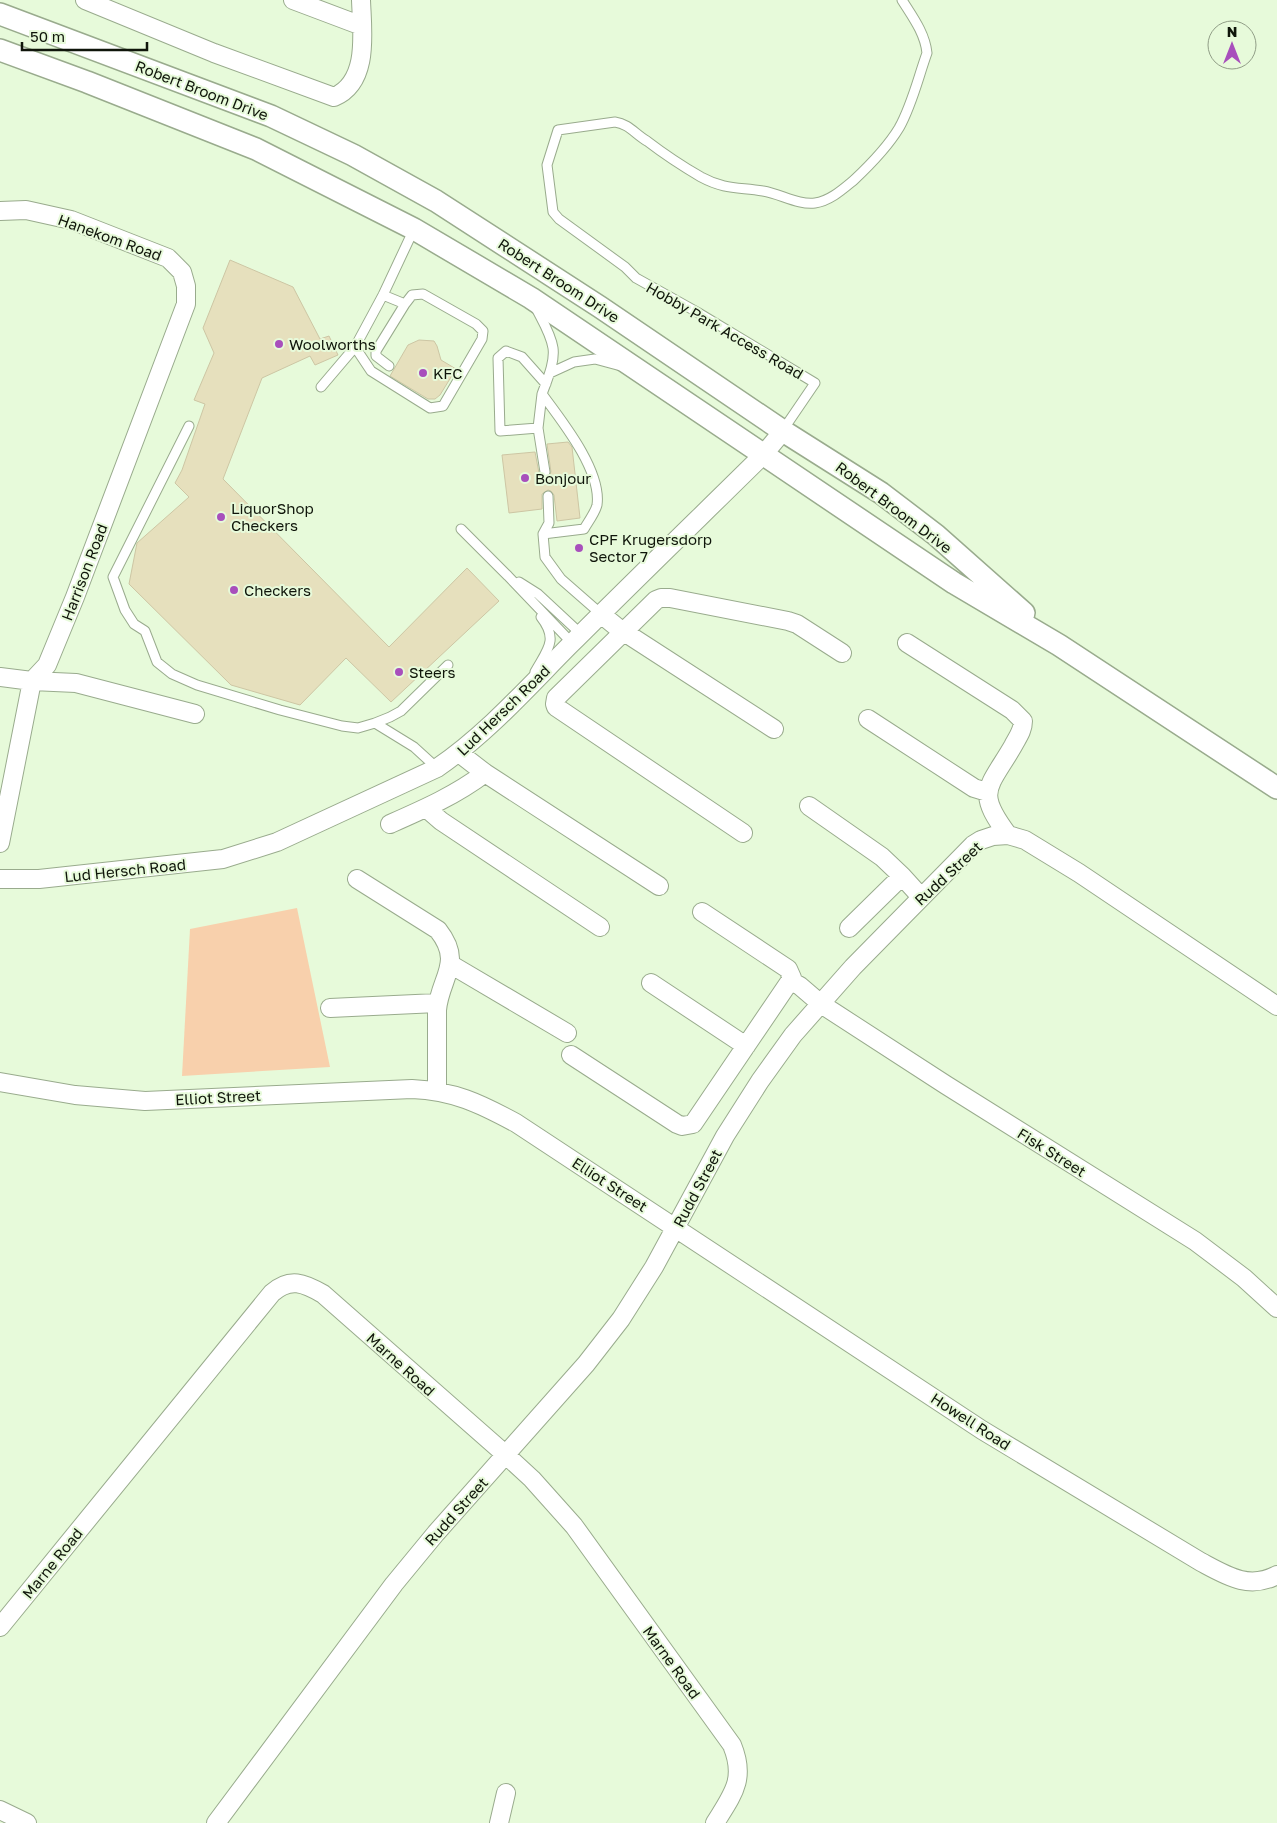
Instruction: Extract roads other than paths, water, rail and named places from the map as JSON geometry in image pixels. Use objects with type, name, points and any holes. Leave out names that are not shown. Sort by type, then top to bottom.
[{"type":"street","points":[[85,0],[214,53],[334,97],[342,92],[357,72],[360,60],[362,26],[361,0]]},
{"type":"street","points":[[293,0],[362,26]]},
{"type":"street","name":"Robert Broom Drive","points":[[0,14],[271,116],[353,155],[436,201],[481,228],[600,306],[783,431],[873,488],[936,535],[1059,645]]},
{"type":"street","name":"Robert Broom Drive","points":[[0,50],[256,149],[414,228],[531,298],[954,583],[1059,645],[1277,788]]},
{"type":"street","name":"Hanekom Road","points":[[0,211],[26,210],[71,220],[168,258],[182,272],[186,286],[186,304]]},
{"type":"street","name":"Harrison Road","points":[[0,843],[32,681],[47,665],[75,597],[186,304]]},
{"type":"street","name":"Lud Hersch Road","points":[[0,879],[40,879],[223,859],[277,842],[437,768],[459,753],[496,720],[601,614],[763,456],[783,431]]},
{"type":"street","points":[[743,833],[556,708],[556,698],[656,600],[661,598],[670,598],[788,621],[797,624],[842,653]]},
{"type":"street","points":[[601,614],[624,632],[774,729]]},
{"type":"street","points":[[908,643],[1012,710],[1023,721],[1022,731],[987,792],[991,810],[1008,836]]},
{"type":"street","points":[[0,677],[76,683],[195,714]]},
{"type":"street","points":[[868,719],[974,788],[987,792]]},
{"type":"street","points":[[459,753],[485,773],[659,886]]},
{"type":"street","points":[[390,824],[466,788],[485,773]]},
{"type":"street","points":[[809,806],[882,857],[921,898]]},
{"type":"street","points":[[426,808],[441,821],[600,927]]},
{"type":"street","name":"Rudd Street","points":[[216,1823],[394,1584],[436,1533],[601,1346],[626,1312],[676,1228],[725,1136],[760,1081],[793,1035],[853,967],[973,845],[993,836],[1008,836],[1024,840],[1046,851],[1277,1006]]},
{"type":"street","points":[[849,928],[902,876]]},
{"type":"street","points":[[357,879],[438,930],[444,938],[450,953],[447,978],[437,1003],[437,1091]]},
{"type":"street","name":"Fisk Street","points":[[702,912],[788,969],[792,974],[791,981],[800,986],[821,1004],[1195,1241],[1244,1278],[1277,1308]]},
{"type":"street","points":[[450,964],[567,1033]]},
{"type":"street","points":[[571,1055],[677,1124],[682,1126],[693,1124],[791,981]]},
{"type":"street","points":[[651,983],[746,1046]]},
{"type":"street","points":[[330,1008],[437,1003]]},
{"type":"street","name":"Elliot Street","points":[[0,1082],[75,1095],[145,1101],[412,1089],[437,1091],[481,1104],[516,1122],[676,1228]]},
{"type":"street","name":"Howell Road","points":[[676,1228],[982,1430],[1201,1562],[1233,1579],[1249,1582],[1267,1580],[1277,1575]]},
{"type":"street","name":"Marne Road","points":[[0,1627],[267,1299],[278,1288],[302,1283],[323,1294],[532,1478],[570,1521],[732,1745],[737,1757],[739,1771],[732,1796],[715,1823]]},
{"type":"street","points":[[499,1823],[506,1793]]},
{"type":"street","points":[[0,1810],[27,1823]]},
{"type":"lane","name":"Hobby Park Access Road","points":[[783,431],[815,383],[697,312],[636,278],[625,266],[559,219],[553,212],[547,164],[558,130],[615,122],[623,123],[630,127],[644,140],[702,177],[718,184],[735,189],[764,191],[807,203],[821,202],[829,199],[850,184],[875,160],[899,128],[908,107],[927,53],[922,35],[902,0]]},
{"type":"lane","points":[[321,387],[356,347],[414,228]]},
{"type":"lane","points":[[356,347],[371,370],[430,408],[443,406],[482,338],[483,331],[476,324],[423,294],[412,295],[376,351],[376,356],[388,366]]},
{"type":"lane","points":[[383,295],[405,304]]},
{"type":"lane","points":[[531,298],[549,334],[553,349],[550,373],[542,394],[538,428],[545,472]]},
{"type":"lane","points":[[538,428],[500,431],[498,358],[506,351],[522,357],[546,384]]},
{"type":"lane","points":[[550,373],[574,362],[595,360],[613,365],[635,367]]},
{"type":"lane","points":[[542,394],[565,425],[588,463],[597,485],[596,507],[584,529],[543,534]]},
{"type":"lane","points":[[189,426],[113,576],[125,610],[134,624],[145,631],[158,662],[172,674],[197,685],[342,726],[358,728],[390,717],[401,710],[448,665]]},
{"type":"lane","points":[[548,496],[549,523],[543,534],[545,557],[561,579],[601,614]]},
{"type":"lane","points":[[461,529],[576,639]]},
{"type":"lane","points":[[508,576],[550,631],[551,642],[548,649],[523,693]]},
{"type":"lane","points":[[375,723],[414,747],[437,768]]},
{"type":"place","name":"Woolworths","points":[[279,344]]},
{"type":"place","name":"KFC","points":[[423,373]]},
{"type":"place","name":"Bonjour","points":[[525,478]]},
{"type":"place","name":"LiquorShop Checkers","points":[[221,517]]},
{"type":"place","name":"CPF Krugersdorp Sector 7","points":[[579,548]]},
{"type":"place","name":"Checkers","points":[[234,590]]},
{"type":"place","name":"Steers","points":[[399,672]]}]
